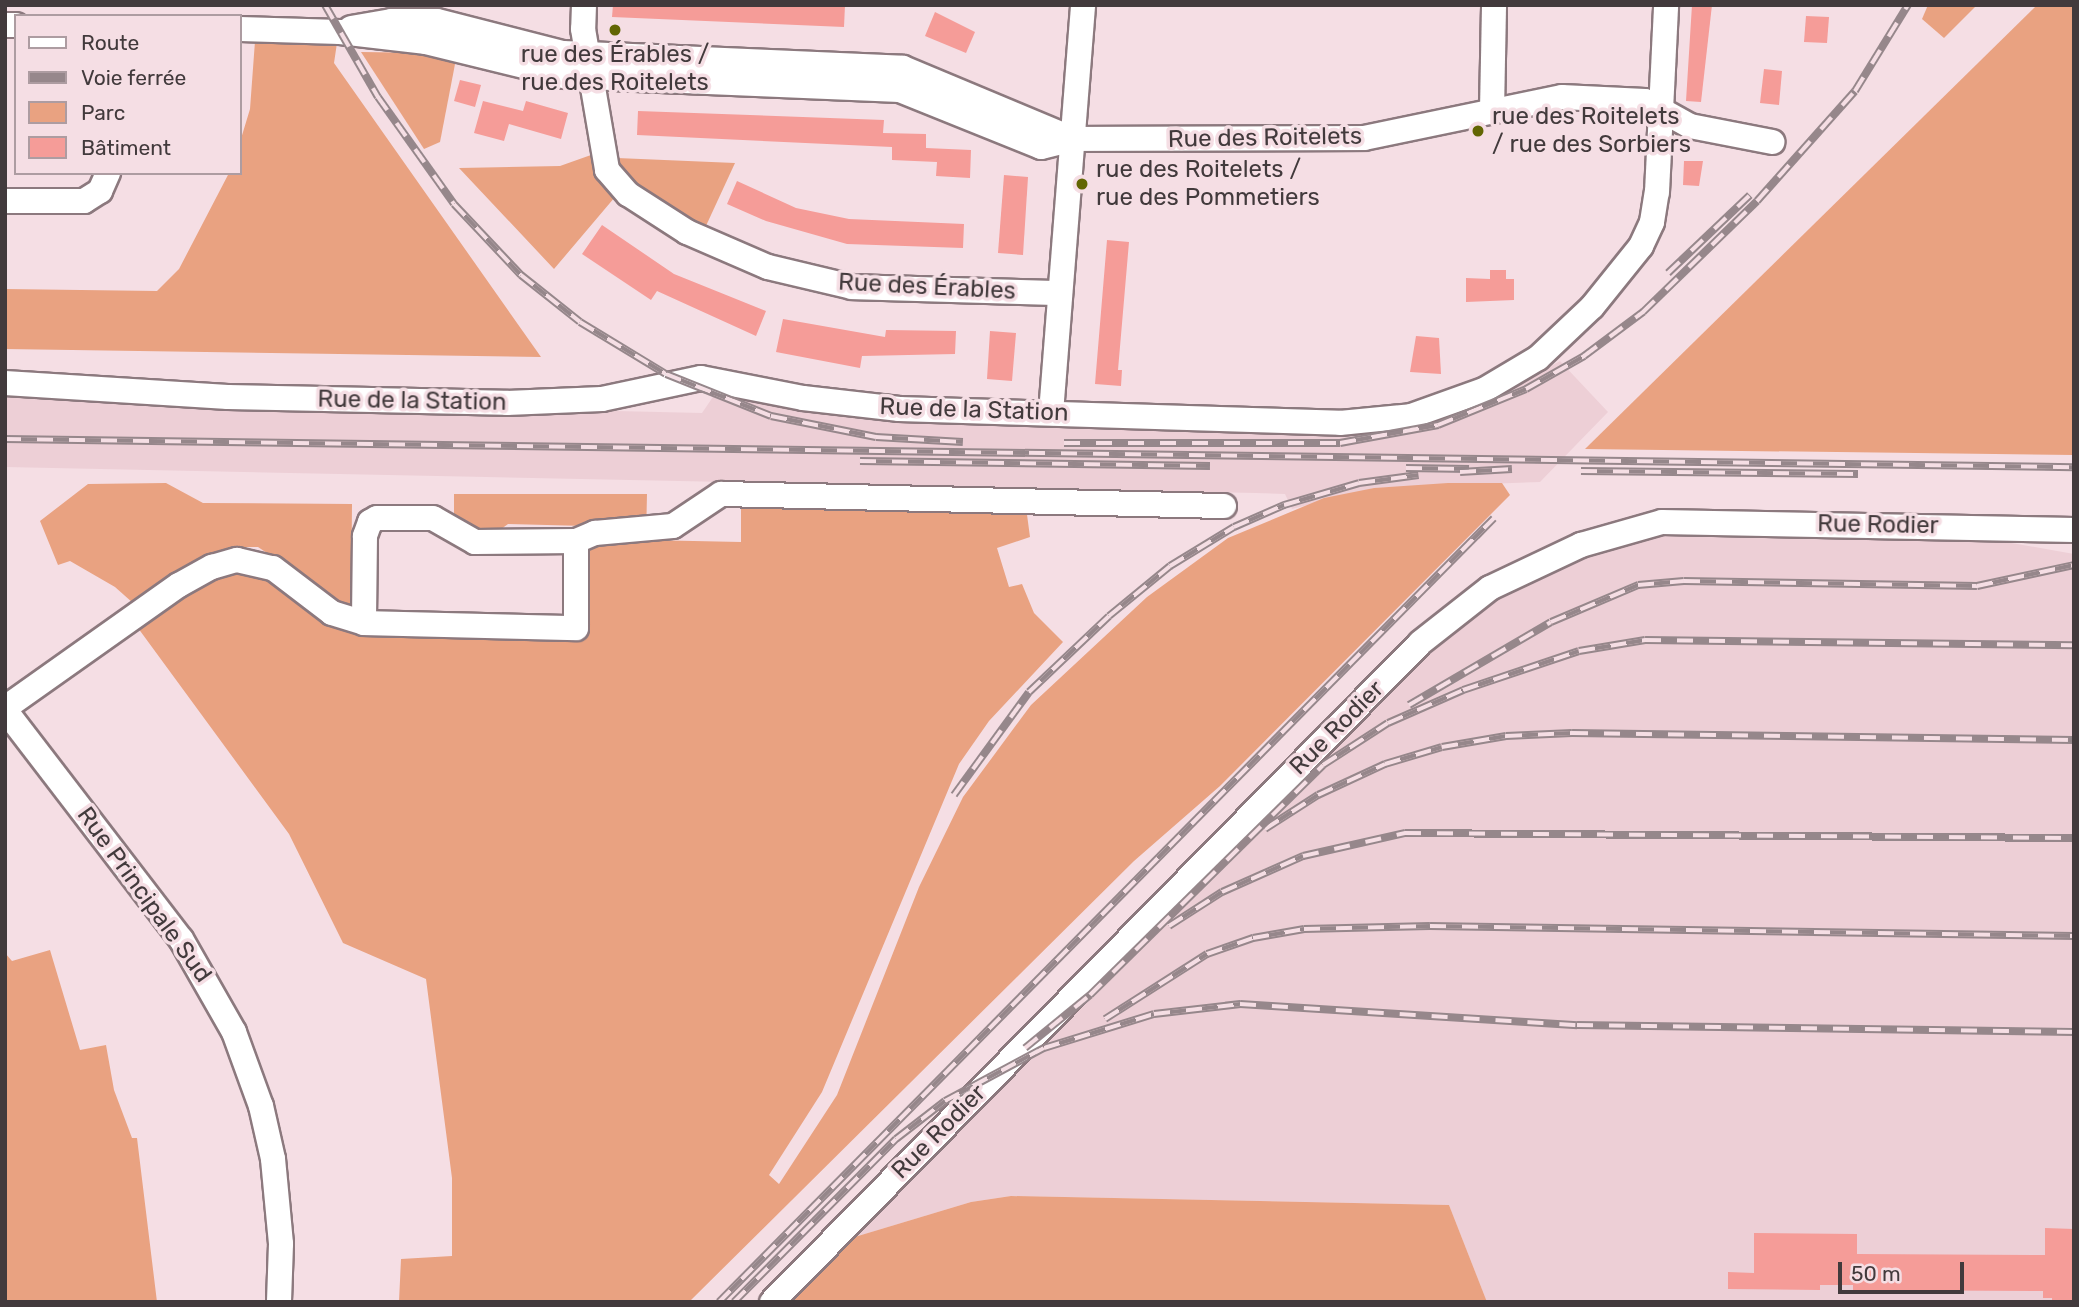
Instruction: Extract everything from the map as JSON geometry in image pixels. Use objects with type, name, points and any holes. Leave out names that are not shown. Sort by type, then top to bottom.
[{"type":"street","name":"Rue des Érables","points":[[584,5],[590,65],[609,175],[638,201],[706,242],[779,270],[852,287],[1060,293]]},
{"type":"street","points":[[1051,413],[1083,5]]},
{"type":"street","points":[[1492,111],[1494,5]]},
{"type":"street","name":"Rue de la Station","points":[[5,383],[228,397],[507,403],[602,399],[701,378],[867,407],[1360,424],[1411,416],[1484,390],[1556,343],[1610,287],[1641,246],[1654,211],[1666,5]]},
{"type":"street","name":"Rue des Roitelets","points":[[242,29],[340,32],[377,23],[437,21],[547,50],[590,65],[888,77],[917,95],[1032,145],[1050,147],[1073,139],[1350,139],[1562,97],[1645,101],[1690,126],[1772,142]]},
{"type":"street","points":[[5,201],[84,201],[100,191],[107,175]]},
{"type":"street","points":[[364,623],[365,536],[370,522],[377,518],[433,517],[475,542],[576,541],[595,533],[673,526],[721,494],[1224,506]]},
{"type":"street","name":"Rue Rodier","points":[[772,1302],[1420,643],[1453,613],[1490,588],[1581,545],[1662,522],[2074,530]]},
{"type":"street","points":[[5,709],[179,584],[225,562],[249,560],[273,568],[332,613],[364,623],[576,628],[576,541]]},
{"type":"street","name":"Rue Principale Sud","points":[[5,709],[181,939],[234,1032],[261,1106],[273,1158],[281,1244],[279,1302]]},
{"type":"shaded area","points":[[1560,361],[1608,412],[1540,482],[1374,488],[1292,509],[1285,494],[1256,493],[5,467],[5,397],[702,413],[719,388],[890,419],[1361,435],[1421,424],[1482,403]]},
{"type":"shaded area","points":[[1680,532],[2000,541],[2074,554],[2074,1302],[1487,1302],[1449,1205],[1011,1196],[971,1202],[848,1239],[1449,629],[1485,603],[1581,559],[1626,542]]},
{"type":"green space","points":[[1928,5],[1977,5],[1944,38],[1922,19]]},
{"type":"green space","points":[[2037,5],[2074,5],[2074,455],[1585,449]]},
{"type":"green space","points":[[255,41],[337,43],[334,63],[541,357],[5,349],[5,289],[157,291],[179,269],[228,175],[242,175],[242,135],[250,109]]},
{"type":"green space","points":[[361,52],[432,53],[456,59],[440,142],[424,149]]},
{"type":"green space","points":[[591,155],[598,181],[615,197],[554,269],[459,168],[560,166]]},
{"type":"green space","points":[[617,158],[735,163],[705,228],[625,176]]},
{"type":"green space","points":[[166,483],[203,503],[352,504],[351,609],[258,547],[233,547],[197,559],[133,603],[115,587],[70,561],[58,565],[40,521],[88,484]]},
{"type":"green space","points":[[1448,483],[1502,483],[1510,495],[1220,786],[1134,861],[689,1302],[399,1302],[401,1259],[452,1256],[452,1178],[426,979],[343,943],[289,834],[138,628],[209,577],[250,568],[388,635],[587,634],[586,526],[508,524],[493,535],[477,536],[454,520],[454,494],[647,494],[646,540],[741,542],[741,502],[1026,507],[1030,537],[997,548],[1009,587],[1022,584],[1034,613],[1063,642],[989,721],[959,764],[822,1092],[769,1175],[779,1184],[837,1095],[919,887],[963,797],[1031,705],[1147,597],[1228,538],[1324,498],[1374,488]]},
{"type":"green space","points":[[50,950],[80,1050],[106,1045],[114,1090],[132,1138],[137,1138],[157,1302],[5,1302],[5,953],[12,961]]},
{"type":"green space","points":[[1011,1196],[1449,1205],[1487,1302],[786,1302],[848,1239],[971,1202]]},
{"type":"building","points":[[613,5],[845,5],[844,27],[612,17]]},
{"type":"building","points":[[1692,5],[1712,5],[1701,102],[1686,101]]},
{"type":"building","points":[[935,12],[975,32],[966,53],[925,36]]},
{"type":"building","points":[[1806,16],[1829,17],[1827,43],[1804,42]]},
{"type":"building","points":[[1764,69],[1782,71],[1779,105],[1760,103]]},
{"type":"building","points":[[460,80],[481,85],[475,107],[454,101]]},
{"type":"building","points":[[483,101],[523,111],[526,101],[568,113],[561,139],[509,124],[504,141],[474,133]]},
{"type":"building","points":[[638,111],[884,120],[883,133],[926,134],[926,148],[971,150],[970,178],[936,176],[937,162],[892,160],[892,147],[637,135]]},
{"type":"building","points":[[1684,161],[1703,161],[1699,186],[1683,185]]},
{"type":"building","points":[[1004,175],[1028,177],[1023,255],[998,253]]},
{"type":"building","points":[[737,181],[796,208],[849,219],[964,224],[963,248],[847,244],[766,221],[727,204]]},
{"type":"building","points":[[602,225],[674,274],[766,311],[756,336],[657,291],[651,300],[582,254]]},
{"type":"building","points":[[1107,240],[1129,242],[1118,370],[1122,370],[1121,386],[1095,384]]},
{"type":"building","points":[[1490,270],[1506,270],[1506,279],[1514,279],[1514,300],[1466,302],[1466,278],[1490,279]]},
{"type":"building","points":[[783,319],[885,337],[886,330],[956,331],[955,354],[862,356],[860,368],[776,352]]},
{"type":"building","points":[[990,331],[1016,333],[1012,381],[987,379]]},
{"type":"building","points":[[1416,336],[1439,338],[1441,374],[1410,372]]},
{"type":"building","points":[[2045,1228],[2074,1229],[2074,1302],[2052,1302],[2052,1298],[2043,1298],[2043,1291],[1853,1290],[1853,1285],[1820,1285],[1820,1290],[1728,1289],[1728,1272],[1754,1273],[1754,1233],[1857,1234],[1857,1254],[2045,1255]]},
{"type":"railway","points":[[325,5],[378,97],[454,204],[521,275],[580,322],[666,374],[771,416],[876,437],[963,442]]},
{"type":"railway","points":[[1064,443],[1340,443],[1438,425],[1526,389],[1584,356],[1643,312],[1757,201],[1855,91],[1908,5]]},
{"type":"railway","points":[[1668,273],[1750,195]]},
{"type":"railway","points":[[5,439],[2074,467]]},
{"type":"railway","points":[[860,461],[1210,466]]},
{"type":"railway","points":[[1406,468],[1469,469]]},
{"type":"railway","points":[[1460,472],[1512,469]]},
{"type":"railway","points":[[1581,471],[1858,474]]},
{"type":"railway","points":[[954,795],[1029,692],[1109,616],[1170,566],[1234,527],[1284,505],[1359,483],[1418,475]]},
{"type":"railway","points":[[719,1302],[1494,518]]},
{"type":"railway","points":[[1409,705],[1551,622],[1638,585],[1684,581],[1977,586],[2074,565]]},
{"type":"railway","points":[[1025,1048],[1090,995],[1323,765],[1388,723],[1463,690],[1579,651],[1645,640],[2074,645]]},
{"type":"railway","points":[[1265,829],[1318,795],[1385,764],[1442,747],[1506,736],[1572,733],[2074,740]]},
{"type":"railway","points":[[1169,926],[1222,892],[1303,856],[1405,833],[2074,838]]},
{"type":"railway","points":[[1105,1019],[1207,954],[1253,938],[1304,929],[1430,926],[2074,936]]},
{"type":"railway","points":[[734,1302],[896,1139],[945,1101],[1044,1048],[1154,1014],[1240,1004],[1577,1025],[2074,1032]]},
{"type":"place","name":"rue des Érables / rue des Roitelets","points":[[615,30]]},
{"type":"place","name":"rue des Roitelets / rue des Sorbiers","points":[[1478,131]]},
{"type":"place","name":"rue des Roitelets / rue des Pommetiers","points":[[1082,184]]}]
